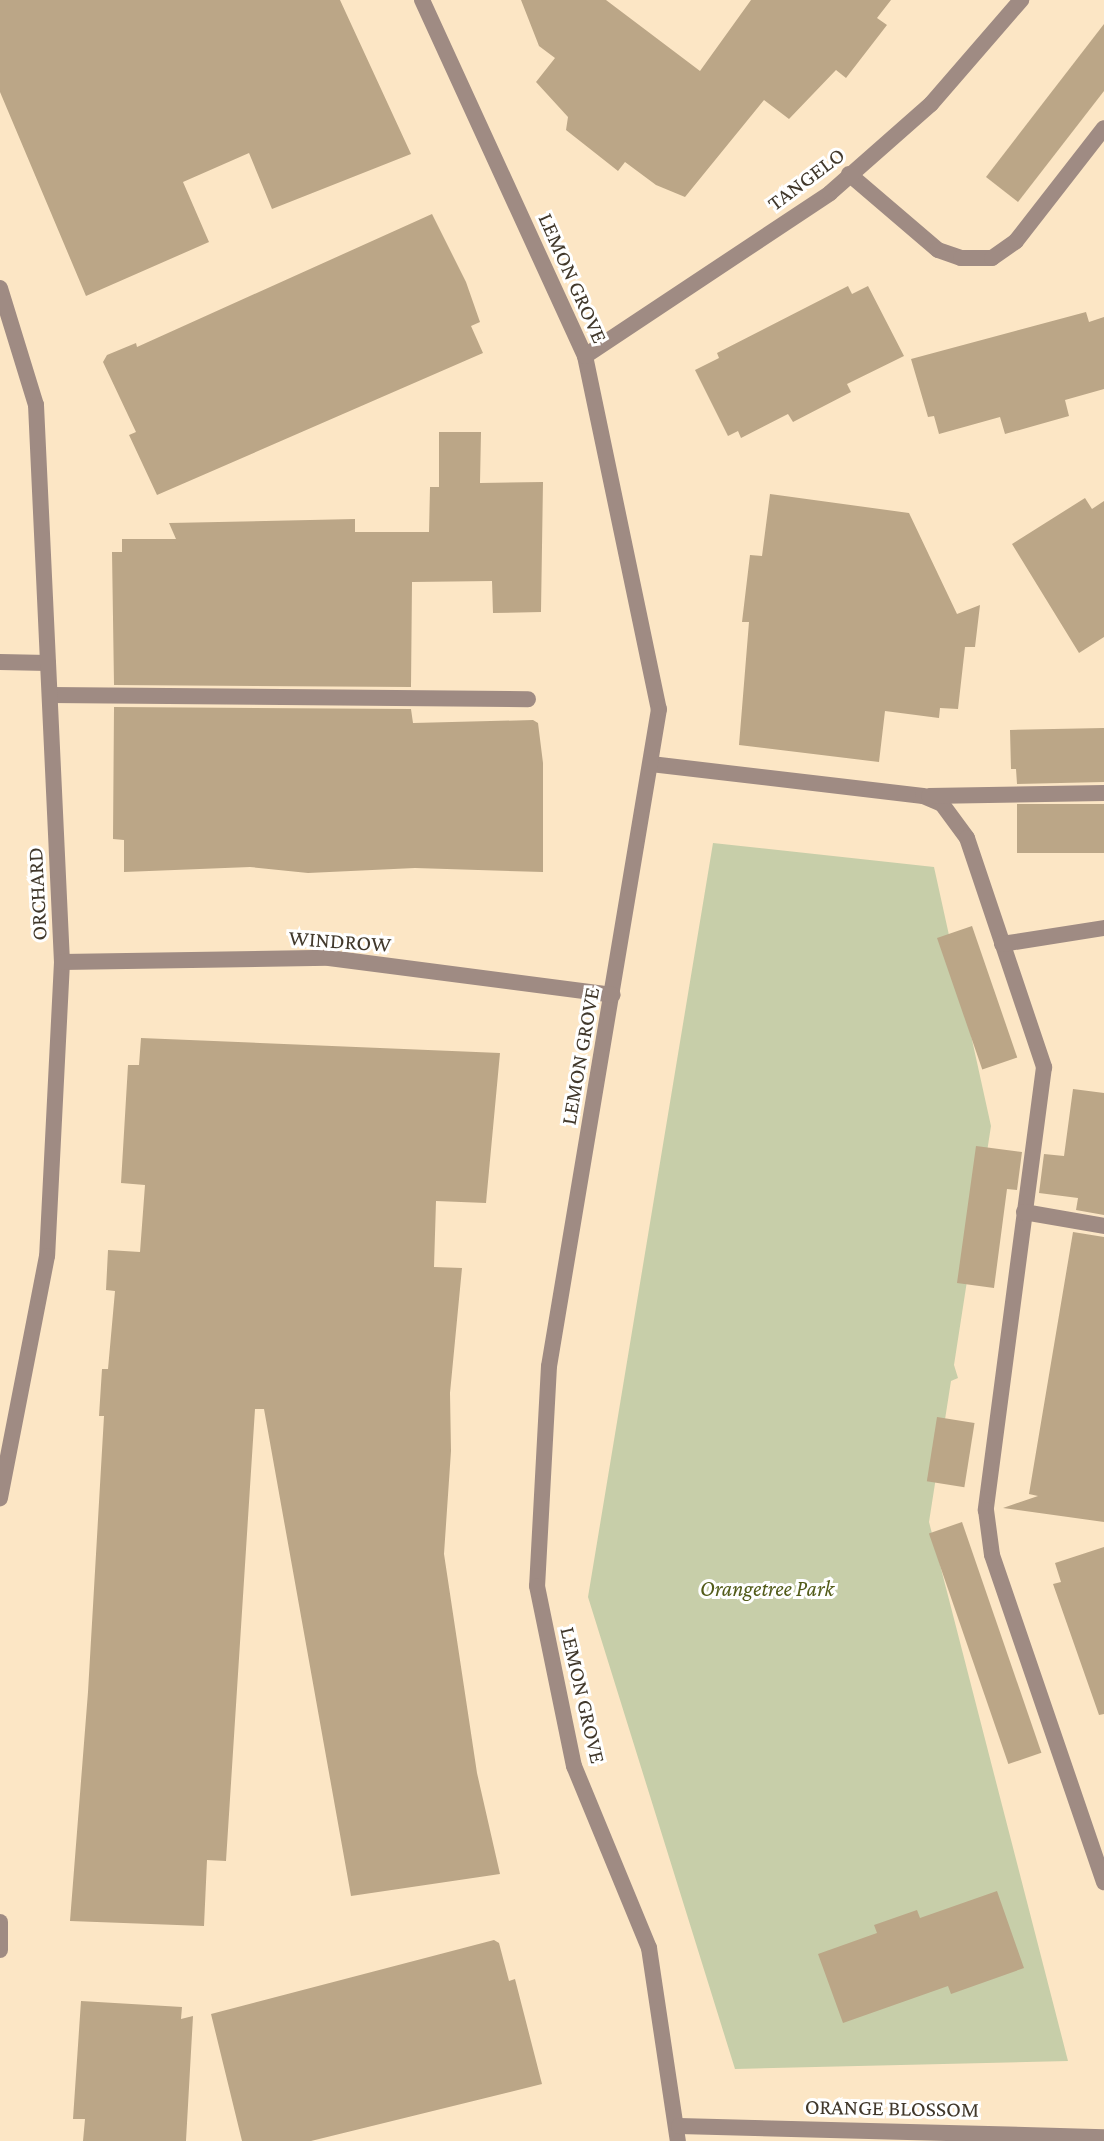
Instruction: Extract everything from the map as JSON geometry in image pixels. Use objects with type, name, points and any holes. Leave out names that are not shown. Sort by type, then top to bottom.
[{"type":"street","name":"LEMON GROVE","points":[[422,0],[585,356],[659,709],[549,1366],[537,1586],[574,1766],[649,1948],[678,2134]]},
{"type":"street","name":"TANGELO","points":[[585,356],[830,193],[931,104],[1021,0]]},
{"type":"street","points":[[849,174],[938,250],[961,258],[992,258],[1016,241],[1104,128]]},
{"type":"street","name":"ORCHARD","points":[[0,288],[36,405],[62,962],[47,1256],[0,1498]]},
{"type":"street","points":[[0,662],[48,663]]},
{"type":"street","points":[[50,695],[528,699]]},
{"type":"street","points":[[651,764],[923,796],[1104,793]]},
{"type":"street","points":[[923,796],[957,820],[1044,1067],[986,1510],[992,1555],[1104,1882]]},
{"type":"street","points":[[1002,944],[1104,928]]},
{"type":"street","name":"WINDROW","points":[[62,962],[329,958],[613,995]]},
{"type":"street","points":[[1024,1212],[1104,1226]]},
{"type":"street","points":[[0,1922],[0,1950]]},
{"type":"street","name":"ORANGE BLOSSOM","points":[[678,2134],[1104,2137]]},
{"type":"green space","name":"Orangetree Park","points":[[713,843],[934,867],[991,1126],[954,1365],[958,1378],[951,1381],[929,1522],[1068,2061],[735,2069],[588,1597]]},
{"type":"building","points":[[0,0],[340,0],[411,154],[272,209],[249,153],[183,182],[209,242],[86,296],[0,92]]},
{"type":"building","points":[[521,0],[606,0],[700,71],[751,0],[891,0],[877,18],[887,25],[846,78],[836,70],[789,119],[764,100],[685,197],[656,185],[625,162],[618,171],[566,130],[568,117],[536,82],[555,58],[539,46]]},
{"type":"building","points":[[1104,24],[1104,91],[1018,202],[986,177]]},
{"type":"building","points":[[432,214],[466,282],[480,322],[471,326],[483,353],[157,495],[129,435],[136,432],[103,362],[107,355],[136,343],[137,347]]},
{"type":"building","points":[[848,286],[852,294],[868,286],[904,356],[847,384],[851,392],[793,422],[788,414],[741,438],[738,431],[728,436],[695,370],[719,358],[717,353]]},
{"type":"building","points":[[1086,312],[1089,322],[1104,317],[1104,389],[1065,400],[1069,416],[1005,434],[1000,417],[939,434],[934,416],[928,417],[911,359]]},
{"type":"building","points":[[439,432],[481,432],[480,483],[543,482],[541,612],[493,613],[492,581],[412,582],[411,687],[114,685],[112,552],[122,552],[122,539],[176,539],[169,523],[355,519],[355,532],[429,532],[430,487],[439,487]]},
{"type":"building","points":[[770,494],[909,513],[957,614],[980,605],[975,647],[965,647],[958,709],[940,708],[939,718],[885,711],[879,762],[739,745],[749,622],[742,622],[750,555],[762,556]]},
{"type":"building","points":[[1085,498],[1092,509],[1104,501],[1104,637],[1079,653],[1012,544]]},
{"type":"building","points":[[114,707],[411,709],[413,723],[533,720],[538,723],[543,763],[543,872],[415,868],[308,873],[250,867],[124,872],[124,840],[113,839]]},
{"type":"building","points":[[1104,728],[1104,782],[1017,784],[1016,769],[1011,769],[1010,730]]},
{"type":"building","points":[[1017,804],[1104,804],[1104,853],[1017,853]]},
{"type":"building","points":[[972,926],[1017,1057],[982,1069],[937,938]]},
{"type":"building","points":[[141,1038],[500,1053],[486,1203],[436,1201],[434,1267],[462,1268],[450,1393],[451,1451],[444,1554],[477,1773],[500,1874],[351,1896],[264,1409],[255,1409],[226,1861],[207,1860],[204,1926],[70,1921],[88,1692],[104,1416],[99,1416],[102,1369],[108,1369],[115,1291],[106,1290],[108,1250],[140,1252],[145,1185],[121,1183],[128,1065],[139,1065]]},
{"type":"building","points":[[1073,1089],[1104,1093],[1104,1215],[1076,1210],[1078,1198],[1039,1193],[1044,1154],[1064,1156]]},
{"type":"building","points":[[976,1146],[1022,1152],[1017,1190],[1007,1189],[994,1288],[957,1283]]},
{"type":"building","points":[[1073,1232],[1104,1237],[1104,1522],[1003,1508],[1038,1496],[1029,1494]]},
{"type":"building","points":[[937,1417],[975,1423],[964,1487],[927,1481]]},
{"type":"building","points":[[962,1522],[1041,1753],[1008,1764],[929,1533]]},
{"type":"building","points":[[1104,1547],[1104,1714],[1099,1715],[1053,1584],[1061,1582],[1055,1563]]},
{"type":"building","points":[[997,1891],[1024,1968],[951,1994],[948,1986],[843,2023],[818,1954],[877,1933],[874,1925],[917,1910],[920,1918]]},
{"type":"building","points":[[494,1940],[499,1943],[509,1981],[515,1979],[542,2084],[311,2141],[242,2141],[211,2014]]},
{"type":"building","points":[[81,2001],[182,2007],[181,2019],[193,2016],[186,2141],[83,2141],[85,2119],[73,2119]]}]
